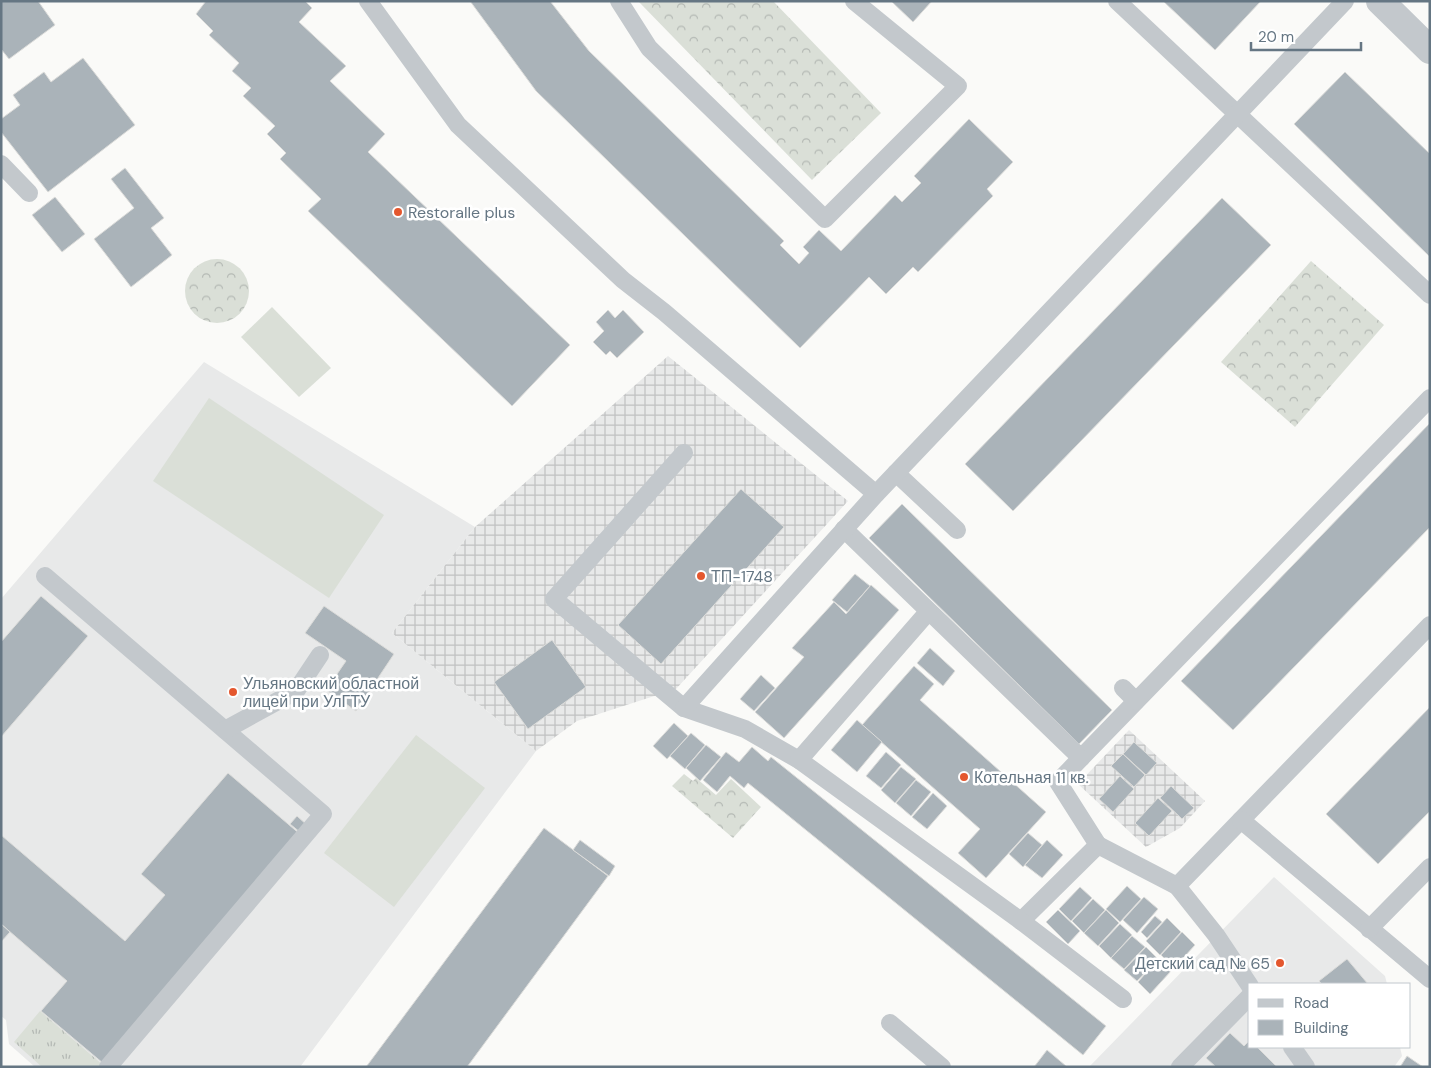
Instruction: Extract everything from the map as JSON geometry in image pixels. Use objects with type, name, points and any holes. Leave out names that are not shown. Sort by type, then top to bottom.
[{"type":"street","points":[[1380,1],[1430,50]]},
{"type":"lane","points":[[368,1],[458,125],[623,280],[664,312],[876,494]]},
{"type":"lane","points":[[619,1],[649,48],[825,219],[958,86],[854,1]]},
{"type":"lane","points":[[1117,1],[1430,295]]},
{"type":"lane","points":[[684,708],[876,494],[1345,1]]},
{"type":"lane","points":[[1,164],[29,193]]},
{"type":"lane","points":[[1248,983],[1216,935],[1177,886],[1098,845],[1058,782],[1430,398]]},
{"type":"lane","points":[[684,453],[554,599],[684,708],[745,729],[799,760],[1021,921],[1123,999]]},
{"type":"lane","points":[[896,473],[956,530]]},
{"type":"lane","points":[[844,529],[1081,758]]},
{"type":"lane","points":[[45,576],[323,814],[108,1067]]},
{"type":"lane","points":[[799,760],[928,612]]},
{"type":"lane","points":[[1177,886],[1430,625]]},
{"type":"lane","points":[[225,730],[296,691],[320,655]]},
{"type":"lane","points":[[1123,688],[1136,701]]},
{"type":"lane","points":[[1241,820],[1430,979]]},
{"type":"lane","points":[[1021,921],[1098,845]]},
{"type":"lane","points":[[1369,929],[1430,867]]},
{"type":"lane","points":[[1180,1067],[1248,998]]},
{"type":"lane","points":[[890,1023],[942,1067]]},
{"type":"lane","points":[[1293,1048],[1306,1067]]},
{"type":"shaded area","points":[[668,356],[848,501],[676,689],[577,721],[536,751],[392,633],[475,527]]},
{"type":"shaded area","name":"Ульяновский областной лицей при УлГТУ","points":[[204,362],[475,527],[392,633],[536,751],[300,1067],[35,1067],[9,1044],[6,1020],[1,1016],[1,599]]},
{"type":"shaded area","points":[[1129,730],[1205,801],[1180,828],[1146,847],[1078,784]]},
{"type":"shaded area","name":"Детский сад № 65","points":[[1274,877],[1385,976],[1387,983],[1248,983],[1248,1048],[1400,1048],[1402,1056],[1394,1067],[1089,1067]]},
{"type":"green space","points":[[773,1],[881,113],[812,180],[639,2]]},
{"type":"green space","points":[[217,259],[235,265],[243,273],[249,291],[243,309],[235,317],[217,323],[199,317],[191,309],[185,291],[191,273],[199,265]]},
{"type":"green space","points":[[1311,261],[1384,325],[1295,427],[1221,362]]},
{"type":"green space","points":[[272,307],[331,368],[299,397],[241,337]]},
{"type":"green space","points":[[209,398],[384,515],[329,598],[153,481]]},
{"type":"green space","points":[[416,735],[485,788],[394,907],[324,853]]},
{"type":"green space","points":[[684,774],[693,781],[696,778],[716,795],[731,779],[761,807],[733,838],[672,786]]},
{"type":"green space","points":[[40,1011],[103,1065],[101,1067],[42,1067],[14,1042]]},
{"type":"building","points":[[1,1],[38,1],[55,25],[9,59],[1,49]]},
{"type":"building","points":[[206,1],[305,1],[312,8],[299,22],[346,66],[330,81],[385,134],[368,152],[570,345],[512,406],[308,211],[321,199],[280,159],[286,153],[267,134],[275,126],[243,96],[251,88],[232,71],[239,63],[209,35],[213,31],[196,14]]},
{"type":"building","points":[[470,1],[550,1],[589,51],[784,241],[780,245],[799,264],[809,253],[803,247],[819,230],[841,251],[895,195],[902,202],[921,183],[914,176],[969,119],[1013,162],[987,189],[993,196],[918,272],[913,267],[886,294],[869,277],[800,348],[536,91]]},
{"type":"building","points":[[891,1],[932,1],[913,22]]},
{"type":"building","points":[[1163,1],[1261,1],[1215,50]]},
{"type":"building","points":[[83,58],[135,125],[48,192],[1,132],[1,119],[20,105],[13,95],[44,72],[51,82]]},
{"type":"building","points":[[1345,72],[1430,154],[1430,257],[1294,124]]},
{"type":"building","points":[[125,168],[164,218],[151,228],[172,255],[131,287],[94,239],[134,208],[111,179]]},
{"type":"building","points":[[55,197],[85,234],[62,252],[32,215]]},
{"type":"building","points":[[1222,198],[1271,245],[1013,511],[965,464]]},
{"type":"building","points":[[608,310],[615,318],[623,310],[644,332],[617,358],[610,351],[606,355],[593,342],[604,331],[596,322]]},
{"type":"building","points":[[1430,423],[1430,527],[1233,730],[1181,681]]},
{"type":"building","name":"ТП-1748","points":[[741,489],[784,527],[661,664],[618,625]]},
{"type":"building","points":[[902,504],[1112,710],[1079,744],[869,538]]},
{"type":"building","points":[[855,574],[870,586],[847,612],[832,600]]},
{"type":"building","points":[[871,585],[899,610],[784,738],[755,712],[804,657],[792,648],[834,602],[846,614]]},
{"type":"building","points":[[41,596],[88,636],[1,737],[1,642]]},
{"type":"building","points":[[324,606],[394,654],[356,711],[326,690],[346,661],[305,633]]},
{"type":"building","points":[[552,640],[586,687],[528,729],[494,682]]},
{"type":"building","points":[[930,648],[955,671],[943,686],[917,663]]},
{"type":"building","name":"Котельная 11 кв.","points":[[914,666],[934,684],[920,700],[1046,812],[986,878],[958,853],[980,829],[862,725]]},
{"type":"building","points":[[761,675],[775,688],[754,711],[740,699]]},
{"type":"building","points":[[1430,707],[1430,811],[1378,864],[1326,814]]},
{"type":"building","points":[[857,720],[882,742],[857,772],[831,750]]},
{"type":"building","points":[[674,723],[688,736],[667,759],[653,746]]},
{"type":"building","points":[[691,733],[705,745],[685,769],[670,756]]},
{"type":"building","points":[[1134,742],[1157,763],[1146,775],[1123,754]]},
{"type":"building","points":[[706,745],[721,757],[700,781],[686,768]]},
{"type":"building","points":[[752,747],[768,761],[771,757],[1106,1026],[1083,1055],[748,783],[744,788],[730,776],[717,792],[703,780],[726,752],[739,762]]},
{"type":"building","points":[[886,752],[901,765],[881,788],[866,776]]},
{"type":"building","points":[[1123,754],[1145,775],[1134,787],[1111,766]]},
{"type":"building","points":[[901,767],[916,779],[895,803],[881,790]]},
{"type":"building","points":[[228,773],[301,835],[104,1064],[41,1011],[67,981],[1,924],[1,835],[125,941],[165,895],[141,874]]},
{"type":"building","points":[[1120,776],[1134,789],[1113,812],[1099,799]]},
{"type":"building","points":[[916,780],[931,792],[911,816],[896,803]]},
{"type":"building","points":[[1171,786],[1194,808],[1182,819],[1160,798]]},
{"type":"building","points":[[933,793],[947,806],[927,829],[912,817]]},
{"type":"building","points":[[1158,798],[1172,811],[1149,836],[1135,823]]},
{"type":"building","points":[[297,816],[308,826],[301,833],[290,824]]},
{"type":"building","points":[[544,828],[608,876],[467,1067],[366,1067]]},
{"type":"building","points":[[1028,833],[1042,845],[1023,867],[1009,854]]},
{"type":"building","points":[[580,840],[615,866],[609,876],[573,850]]},
{"type":"building","points":[[1047,840],[1063,855],[1042,878],[1025,865]]},
{"type":"building","points":[[1127,886],[1141,899],[1120,922],[1106,909]]},
{"type":"building","points":[[1080,887],[1092,898],[1071,921],[1059,909]]},
{"type":"building","points":[[1144,897],[1158,909],[1137,933],[1123,920]]},
{"type":"building","points":[[1093,899],[1105,910],[1084,933],[1072,921]]},
{"type":"building","points":[[1058,910],[1080,931],[1068,944],[1046,922]]},
{"type":"building","points":[[1106,910],[1119,923],[1098,946],[1084,933]]},
{"type":"building","points":[[1155,916],[1162,922],[1147,938],[1141,932]]},
{"type":"building","points":[[1167,918],[1181,932],[1160,955],[1146,941]]},
{"type":"building","points":[[1,924],[10,932],[1,942]]},
{"type":"building","points":[[1120,924],[1132,935],[1111,958],[1099,946]]},
{"type":"building","points":[[1182,932],[1195,945],[1174,968],[1161,955]]},
{"type":"building","points":[[1132,936],[1145,947],[1124,969],[1111,958]]},
{"type":"building","points":[[1146,947],[1158,959],[1137,981],[1124,970]]},
{"type":"building","points":[[1158,959],[1171,971],[1150,994],[1138,982]]},
{"type":"building","points":[[1347,959],[1367,983],[1321,983],[1319,981]]},
{"type":"building","points":[[1230,1033],[1244,1046],[1248,1042],[1248,1048],[1258,1048],[1277,1067],[1216,1067],[1206,1058]]},
{"type":"building","points":[[1047,1050],[1066,1066],[1034,1067]]},
{"type":"building","points":[[1407,1056],[1423,1067],[1400,1067]]},
{"type":"place","name":"Restoralle plus","points":[[398,212]]},
{"type":"place","name":"ТП-1748","points":[[701,576]]},
{"type":"place","name":"Ульяновский областной лицей при УлГТУ","points":[[233,692]]},
{"type":"place","name":"Котельная 11 кв.","points":[[964,777]]},
{"type":"place","name":"Детский сад № 65","points":[[1280,963]]}]
